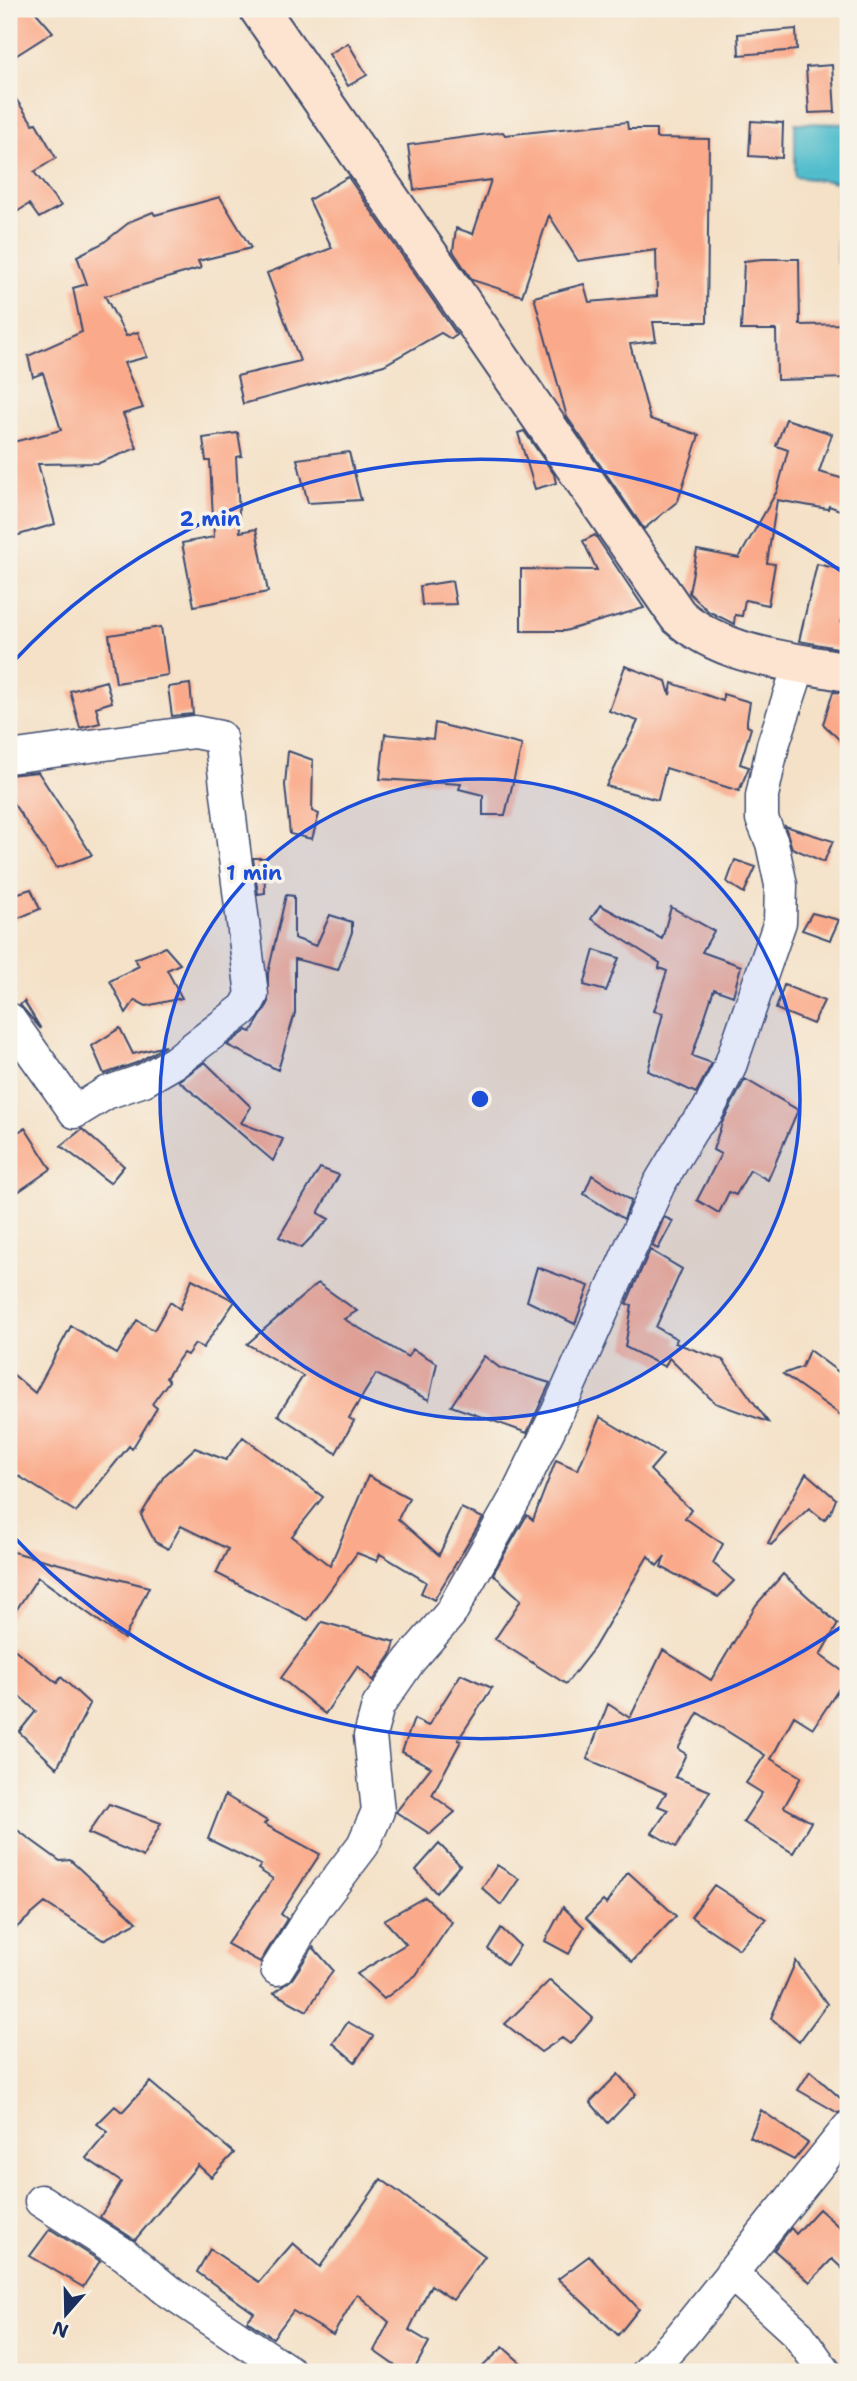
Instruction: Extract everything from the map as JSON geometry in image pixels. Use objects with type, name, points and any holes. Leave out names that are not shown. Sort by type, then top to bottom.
[{"type":"street","points":[[259,9],[678,616],[698,634],[741,652],[848,672]]},
{"type":"street","points":[[276,1969],[316,1907],[363,1845],[378,1811],[370,1736],[378,1706],[410,1660],[450,1614],[517,1495],[659,1184],[692,1129],[707,1112],[729,1069],[780,922],[781,885],[772,843],[762,819],[762,796],[773,745],[800,663]]},
{"type":"street","points":[[9,757],[194,732],[220,737],[252,995],[245,1008],[175,1062],[144,1080],[106,1093],[75,1112],[9,1019]]},
{"type":"street","points":[[648,2372],[848,2128]]},
{"type":"street","points":[[41,2201],[125,2255],[167,2290],[290,2372]]},
{"type":"street","points":[[730,2273],[797,2333],[825,2372]]},
{"type":"water","points":[[795,123],[848,124],[848,263],[837,263],[838,182],[795,177]]},
{"type":"building","points":[[9,9],[33,9],[53,32],[9,60]]},
{"type":"building","points":[[796,29],[797,50],[739,55],[738,34]]},
{"type":"building","points":[[348,43],[367,75],[348,86],[329,54]]},
{"type":"building","points":[[832,65],[835,112],[809,113],[806,67]]},
{"type":"building","points":[[9,89],[33,124],[36,123],[56,158],[34,172],[61,206],[39,218],[29,204],[9,217]]},
{"type":"building","points":[[751,121],[783,123],[782,158],[749,156]]},
{"type":"building","points":[[627,122],[628,129],[656,129],[656,138],[709,139],[707,322],[653,322],[656,341],[630,344],[650,419],[699,435],[678,501],[644,529],[567,417],[534,297],[584,284],[589,302],[657,296],[656,250],[578,261],[549,215],[522,296],[472,280],[453,251],[456,228],[473,234],[491,180],[414,190],[408,145],[503,132],[505,135]]},
{"type":"building","points":[[348,177],[457,335],[451,339],[441,333],[384,365],[243,404],[237,376],[300,361],[267,273],[332,248],[309,200]]},
{"type":"building","points":[[220,197],[251,248],[198,261],[201,268],[105,296],[126,336],[138,332],[147,357],[124,363],[143,408],[123,414],[137,448],[99,463],[38,464],[55,524],[9,538],[9,443],[61,430],[43,373],[33,377],[28,356],[82,332],[73,288],[87,284],[77,256],[103,243],[131,221],[153,212],[155,215]]},
{"type":"building","points":[[799,259],[800,325],[848,324],[848,378],[777,380],[776,330],[741,330],[744,261]]},
{"type":"building","points":[[786,419],[832,434],[819,472],[848,480],[848,513],[829,506],[828,509],[777,500],[767,563],[775,564],[768,605],[745,600],[742,616],[735,615],[734,624],[708,611],[689,593],[697,550],[739,558],[777,491],[788,450],[776,446]]},
{"type":"building","points":[[524,431],[554,474],[556,483],[535,489],[518,433]]},
{"type":"building","points":[[238,433],[242,456],[236,457],[240,532],[256,529],[268,592],[194,606],[182,543],[214,537],[210,461],[206,461],[203,438]]},
{"type":"building","points":[[349,452],[361,500],[308,503],[297,459]]},
{"type":"building","points":[[595,535],[644,608],[565,631],[521,631],[521,569],[597,570],[583,541]]},
{"type":"building","points":[[817,564],[848,571],[848,592],[841,623],[848,625],[848,650],[799,641]]},
{"type":"building","points":[[452,581],[456,604],[422,605],[420,586]]},
{"type":"building","points":[[161,627],[168,675],[116,683],[109,635]]},
{"type":"building","points":[[625,666],[666,681],[670,695],[672,683],[723,701],[723,694],[750,702],[747,726],[751,728],[740,764],[749,767],[739,791],[666,768],[658,800],[606,786],[638,721],[609,711]]},
{"type":"building","points":[[106,681],[112,702],[96,707],[100,723],[80,728],[70,691]]},
{"type":"building","points":[[190,684],[193,714],[172,716],[168,687]]},
{"type":"building","points":[[833,692],[848,693],[848,748],[823,724]]},
{"type":"building","points":[[435,723],[522,745],[505,815],[483,815],[483,795],[459,789],[461,784],[380,779],[385,734],[433,739]]},
{"type":"building","points":[[288,751],[313,760],[312,811],[319,814],[312,839],[290,834],[285,785]]},
{"type":"building","points":[[38,772],[92,855],[57,868],[9,797],[9,775]]},
{"type":"building","points":[[785,826],[833,841],[824,862],[792,848]]},
{"type":"building","points":[[253,858],[264,858],[265,893],[258,894]]},
{"type":"building","points":[[735,860],[756,867],[744,893],[727,882]]},
{"type":"building","points":[[31,889],[40,909],[9,922],[9,896]]},
{"type":"building","points":[[286,895],[294,896],[294,938],[316,946],[330,915],[352,922],[352,932],[338,970],[295,959],[295,1013],[278,1070],[227,1045],[247,1030],[251,1032],[268,1004],[268,973]]},
{"type":"building","points":[[600,905],[662,939],[671,907],[714,931],[702,952],[741,966],[733,996],[714,989],[692,1056],[712,1063],[696,1093],[648,1071],[663,1013],[654,1011],[667,971],[659,968],[660,963],[591,919]]},
{"type":"building","points":[[812,913],[839,920],[830,940],[802,930]]},
{"type":"building","points":[[165,947],[180,964],[167,970],[182,998],[146,1006],[135,1000],[126,1013],[110,981],[139,966],[135,959]]},
{"type":"building","points":[[594,950],[619,958],[606,991],[584,985]]},
{"type":"building","points":[[784,985],[824,1001],[813,1024],[776,1009]]},
{"type":"building","points":[[24,1001],[41,1029],[20,1005]]},
{"type":"building","points":[[120,1028],[133,1054],[165,1046],[136,1063],[104,1074],[92,1046]]},
{"type":"building","points":[[205,1062],[251,1107],[241,1123],[283,1139],[273,1161],[179,1081]]},
{"type":"building","points":[[745,1079],[798,1110],[768,1180],[750,1170],[736,1195],[729,1192],[719,1213],[697,1200],[721,1154],[713,1150],[722,1123]]},
{"type":"building","points":[[25,1128],[51,1169],[9,1198],[9,1137]]},
{"type":"building","points":[[82,1129],[124,1166],[110,1183],[61,1146]]},
{"type":"building","points":[[320,1168],[339,1175],[318,1213],[329,1219],[301,1248],[279,1237]]},
{"type":"building","points":[[592,1175],[631,1201],[624,1219],[584,1194]]},
{"type":"building","points":[[664,1217],[673,1221],[658,1249],[652,1246]]},
{"type":"building","points":[[650,1250],[682,1269],[656,1327],[677,1339],[675,1343],[723,1360],[768,1422],[715,1403],[669,1358],[665,1367],[625,1347],[632,1305],[626,1304]]},
{"type":"building","points":[[537,1267],[589,1286],[575,1324],[527,1301]]},
{"type":"building","points":[[192,1279],[235,1301],[203,1348],[195,1344],[187,1355],[183,1353],[166,1378],[169,1381],[152,1404],[157,1408],[132,1449],[129,1446],[76,1512],[9,1470],[9,1371],[35,1393],[71,1326],[117,1354],[137,1320],[154,1330],[170,1302],[180,1309]]},
{"type":"building","points":[[318,1283],[357,1311],[344,1319],[408,1357],[412,1349],[437,1363],[429,1400],[376,1374],[349,1418],[354,1421],[336,1453],[278,1415],[303,1376],[247,1344]]},
{"type":"building","points":[[809,1350],[848,1379],[848,1420],[783,1374],[802,1367]]},
{"type":"building","points":[[484,1356],[500,1368],[550,1383],[527,1433],[451,1406]]},
{"type":"building","points":[[600,1417],[663,1455],[650,1470],[691,1510],[685,1518],[723,1544],[713,1563],[734,1581],[718,1597],[661,1567],[665,1556],[657,1566],[648,1556],[594,1648],[566,1684],[495,1639],[521,1600],[493,1574],[527,1515],[533,1520],[556,1460],[578,1470]]},
{"type":"building","points":[[243,1437],[323,1497],[292,1536],[330,1566],[368,1476],[409,1498],[398,1519],[439,1555],[461,1508],[483,1518],[434,1600],[421,1593],[426,1582],[380,1554],[377,1561],[357,1553],[308,1620],[216,1573],[228,1549],[181,1526],[168,1549],[155,1542],[141,1515],[164,1476],[195,1448],[226,1460]]},
{"type":"building","points":[[806,1473],[836,1499],[831,1512],[824,1520],[809,1508],[771,1545],[768,1543]]},
{"type":"building","points":[[9,1551],[149,1587],[124,1639],[38,1577],[9,1621]]},
{"type":"building","points":[[783,1574],[838,1624],[820,1655],[848,1675],[813,1728],[794,1716],[771,1759],[801,1777],[784,1807],[811,1822],[793,1853],[743,1822],[762,1793],[746,1783],[765,1755],[698,1713],[678,1749],[686,1754],[675,1777],[710,1791],[676,1847],[652,1833],[668,1810],[658,1806],[666,1793],[587,1759],[608,1704],[630,1718],[663,1650],[711,1680],[756,1605]]},
{"type":"building","points":[[322,1622],[395,1642],[391,1655],[373,1681],[358,1666],[325,1714],[281,1678]]},
{"type":"building","points":[[9,1645],[57,1683],[61,1677],[90,1704],[57,1768],[19,1732],[36,1711],[9,1687]]},
{"type":"building","points":[[461,1674],[492,1688],[458,1740],[461,1741],[432,1795],[455,1812],[430,1834],[396,1812],[431,1767],[402,1752],[414,1719],[428,1726]]},
{"type":"building","points":[[225,1795],[267,1821],[264,1824],[320,1854],[281,1914],[287,1919],[260,1962],[227,1944],[273,1879],[258,1869],[261,1865],[208,1839]]},
{"type":"building","points":[[109,1804],[161,1823],[143,1857],[88,1833]]},
{"type":"building","points":[[9,1824],[60,1861],[70,1860],[137,1922],[103,1940],[45,1903],[9,1934]]},
{"type":"building","points":[[439,1844],[460,1865],[436,1893],[416,1870]]},
{"type":"building","points":[[497,1865],[519,1879],[501,1905],[482,1888]]},
{"type":"building","points":[[628,1872],[676,1916],[632,1962],[586,1918],[603,1901],[606,1904]]},
{"type":"building","points":[[714,1885],[766,1919],[739,1949],[691,1917]]},
{"type":"building","points":[[425,1897],[452,1922],[416,1975],[384,1999],[357,1974],[406,1944],[384,1920]]},
{"type":"building","points":[[563,1907],[584,1927],[569,1954],[545,1941]]},
{"type":"building","points":[[501,1928],[520,1946],[507,1965],[488,1949]]},
{"type":"building","points":[[313,1947],[333,1970],[307,2011],[274,1993],[292,1979]]},
{"type":"building","points":[[796,1961],[827,2004],[799,2042],[771,2018]]},
{"type":"building","points":[[550,1980],[593,2018],[570,2044],[562,2038],[541,2052],[505,2024]]},
{"type":"building","points":[[348,2022],[373,2036],[355,2062],[333,2043]]},
{"type":"building","points":[[810,2071],[848,2105],[848,2110],[838,2113],[798,2090]]},
{"type":"building","points":[[618,2074],[636,2094],[608,2123],[590,2102]]},
{"type":"building","points":[[150,2082],[234,2153],[211,2177],[198,2165],[135,2240],[100,2217],[121,2182],[86,2158],[108,2132],[97,2124],[115,2106],[122,2112]]},
{"type":"building","points":[[761,2110],[808,2143],[794,2160],[750,2137]]},
{"type":"building","points":[[381,2179],[485,2256],[453,2300],[431,2285],[409,2330],[429,2342],[413,2372],[404,2372],[374,2351],[389,2322],[357,2294],[333,2335],[293,2311],[273,2338],[247,2321],[254,2313],[197,2272],[210,2249],[259,2282],[293,2243],[320,2267]]},
{"type":"building","points":[[819,2209],[848,2235],[848,2274],[832,2259],[810,2282],[774,2250],[791,2228],[796,2234]]},
{"type":"building","points":[[50,2229],[100,2261],[83,2287],[30,2256]]},
{"type":"building","points":[[589,2256],[639,2309],[618,2335],[558,2279]]},
{"type":"building","points":[[503,2347],[531,2372],[477,2372]]}]
